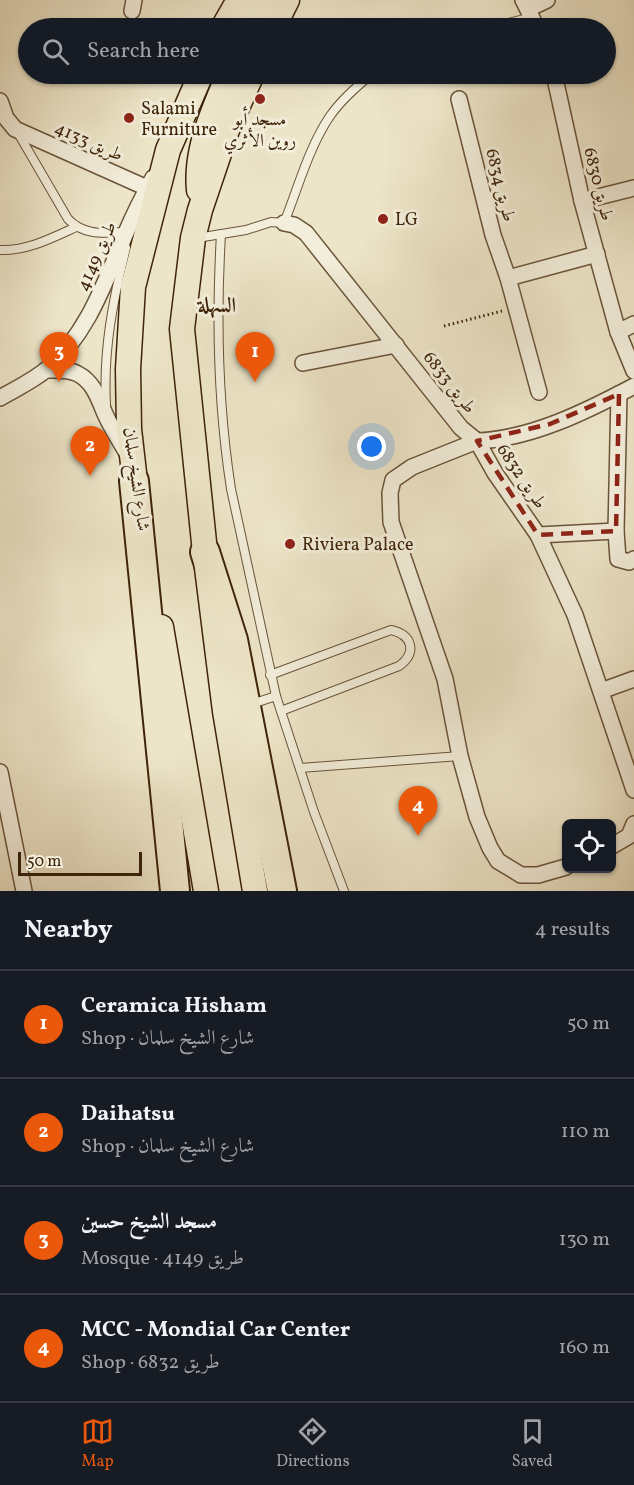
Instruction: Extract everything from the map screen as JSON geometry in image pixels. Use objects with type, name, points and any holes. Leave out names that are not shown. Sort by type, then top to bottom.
[{"type":"highway","points":[[133,472],[175,891]]},
{"type":"highway","points":[[206,552],[233,640],[235,708],[282,891]]},
{"type":"main road","points":[[229,18],[239,0]]},
{"type":"main road","points":[[254,18],[264,0]]},
{"type":"main road","points":[[278,18],[287,0]]},
{"type":"main road","name":"شارع الشيخ سلمان","points":[[197,84],[168,150],[133,287],[128,369],[129,429],[133,472],[206,891]]},
{"type":"main road","points":[[200,210],[197,175],[200,158],[226,84]]},
{"type":"main road","points":[[206,552],[183,329],[193,238],[200,210],[227,130],[248,84]]},
{"type":"main road","points":[[235,708],[255,891]]},
{"type":"street","points":[[530,14],[547,0]]},
{"type":"street","name":"طريق 6830","points":[[556,84],[582,201],[618,332],[634,371]]},
{"type":"street","name":"طريق 6834","points":[[459,99],[493,234],[508,279],[539,392]]},
{"type":"street","points":[[0,101],[6,118],[15,129]]},
{"type":"street","name":"طريق 4133","points":[[15,129],[147,188]]},
{"type":"street","name":"طريق 4149","points":[[0,398],[46,370],[69,345],[99,300],[147,188],[168,150]]},
{"type":"street","points":[[582,201],[634,188]]},
{"type":"street","name":"طريق 6833","points":[[284,223],[294,225],[306,233],[461,428],[477,441],[502,438],[550,424],[586,411],[634,386]]},
{"type":"street","points":[[508,279],[597,254]]},
{"type":"street","points":[[618,332],[634,324]]},
{"type":"street","points":[[303,363],[396,345]]},
{"type":"street","points":[[46,370],[78,374],[97,393],[133,472]]},
{"type":"street","points":[[620,394],[616,531],[618,559],[629,562],[634,559]]},
{"type":"street","name":"طريق 6832","points":[[562,868],[538,875],[521,875],[498,861],[490,848],[477,817],[460,756],[445,679],[392,522],[390,493],[393,480],[412,467],[477,441],[495,473],[538,535],[575,615],[634,790]]},
{"type":"street","points":[[538,535],[616,531]]},
{"type":"street","points":[[601,691],[634,679]]},
{"type":"street","points":[[0,772],[24,891]]},
{"type":"street","points":[[616,844],[629,836],[634,824]]},
{"type":"lane","points":[[193,238],[271,222],[284,223],[314,148],[330,117],[359,84]]},
{"type":"lane","points":[[15,129],[68,219],[76,227],[89,233],[130,226],[109,319],[105,388],[107,416]]},
{"type":"lane","points":[[0,250],[20,249],[37,244],[76,227]]},
{"type":"lane","points":[[221,234],[217,345],[226,458],[270,675],[314,812],[344,891]]},
{"type":"lane","points":[[270,675],[392,630],[407,637],[410,645],[410,654],[399,666],[281,711]]},
{"type":"lane","points":[[235,708],[276,696]]},
{"type":"lane","points":[[300,768],[460,756]]},
{"type":"path","points":[[444,326],[516,308]]},
{"type":"highlighted area","points":[[619,394],[616,531],[538,535],[477,441],[550,424]]},
{"type":"place","name":"مسجد أبو روين الأثري","points":[[260,99]]},
{"type":"place","name":"Salami Furniture","points":[[129,118]]},
{"type":"place","name":"LG","points":[[383,219]]},
{"type":"place","name":"مسجد الشيخ حسين","points":[[59,382]]},
{"type":"place","name":"Ceramica Hisham","points":[[255,382]]},
{"type":"place","name":"Daihatsu","points":[[90,476]]},
{"type":"place","name":"Riviera Palace","points":[[290,544]]},
{"type":"place","name":"MCC - Mondial Car Center","points":[[418,836]]},
{"type":"district","name":"السهلة","points":[[217,305]]}]
